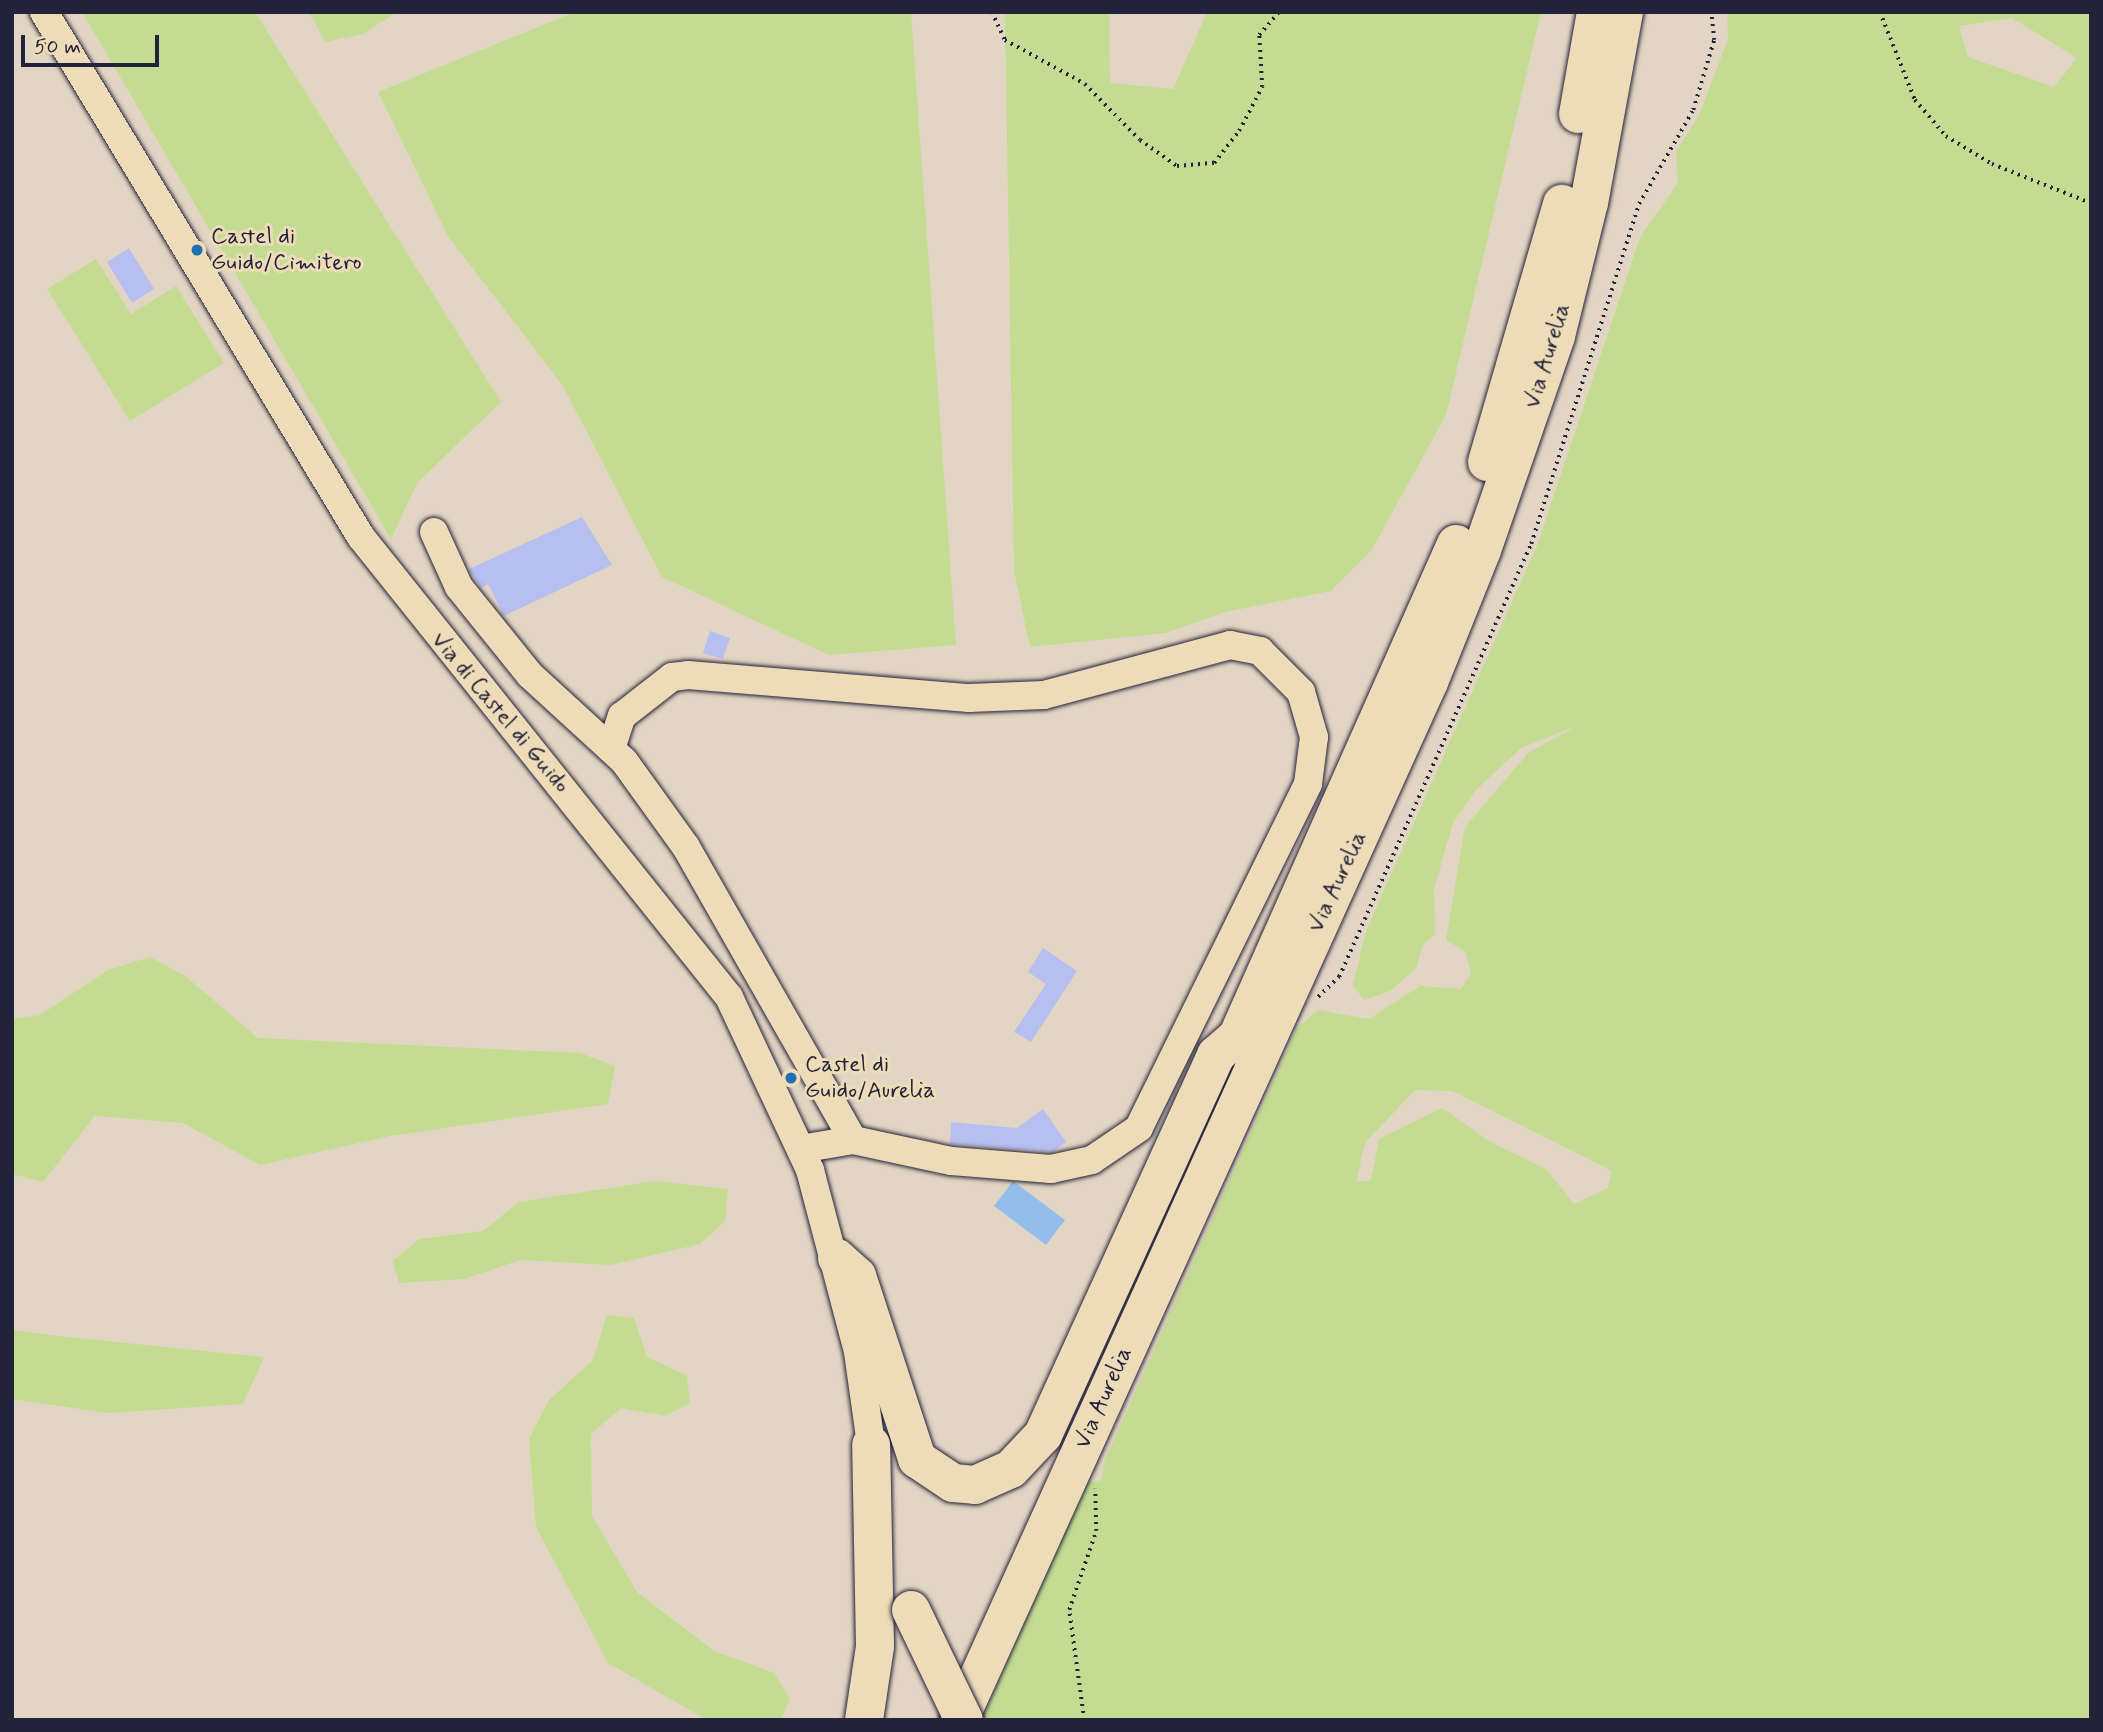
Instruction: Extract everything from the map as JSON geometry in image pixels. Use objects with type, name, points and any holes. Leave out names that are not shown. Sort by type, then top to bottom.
[{"type":"highway","name":"Via Aurelia","points":[[932,1720],[1405,667],[1490,453],[1562,206],[1596,12]]},
{"type":"highway","name":"Via Aurelia","points":[[962,1720],[1429,682],[1482,550],[1556,337],[1589,203],[1624,12]]},
{"type":"highway","points":[[837,1258],[857,1276],[917,1459],[953,1483],[975,1485],[1002,1474],[1043,1435],[1216,1055],[1238,1036]]},
{"type":"highway","points":[[871,1445],[885,1536],[911,1610],[962,1720]]},
{"type":"highway","points":[[864,1720],[875,1646],[867,1464],[871,1445]]},
{"type":"street","name":"Via di Castel di Guido","points":[[44,12],[320,476],[420,616],[729,997],[802,1149],[837,1258],[871,1445]]},
{"type":"street","points":[[434,532],[459,587],[530,676],[611,749],[686,847],[853,1140]]},
{"type":"street","points":[[611,749],[622,716],[672,677],[688,675],[969,698],[1044,695],[1230,645],[1260,651],[1301,691],[1314,737],[1308,785],[1139,1128],[1092,1160],[1051,1169],[951,1161],[853,1140],[802,1149]]},
{"type":"path","points":[[992,12],[1005,40],[1085,85],[1140,140],[1177,166],[1214,163],[1239,131],[1262,87],[1259,36],[1279,12]]},
{"type":"path","points":[[1880,12],[1915,100],[1946,136],[1992,164],[2091,203]]},
{"type":"green space","points":[[82,12],[255,12],[501,402],[417,483],[391,539]]},
{"type":"green space","points":[[309,12],[397,12],[363,34],[325,42]]},
{"type":"green space","points":[[575,12],[911,12],[956,645],[829,655],[662,577],[563,386],[448,236],[378,92]]},
{"type":"green space","points":[[1005,12],[1109,12],[1110,83],[1173,89],[1207,12],[1541,12],[1446,415],[1371,551],[1331,591],[1225,612],[1166,633],[1030,647],[1014,571]]},
{"type":"green space","points":[[1727,12],[2091,12],[2091,1720],[982,1720],[1081,1484],[1102,1480],[1103,1465],[1297,1028],[1318,1010],[1369,1019],[1420,986],[1461,989],[1471,974],[1466,952],[1446,940],[1465,827],[1529,752],[1579,725],[1521,748],[1475,791],[1453,823],[1434,889],[1435,934],[1423,945],[1416,968],[1390,991],[1364,1000],[1353,985],[1366,931],[1538,543],[1640,237],[1678,183],[1676,152],[1699,115],[1728,39]],"holes":[[[2012,18],[2077,58],[2054,87],[1968,57],[1959,26]],[[1415,1090],[1452,1091],[1612,1171],[1608,1188],[1574,1204],[1546,1169],[1492,1143],[1442,1108],[1379,1139],[1371,1180],[1356,1182],[1365,1143]]]},
{"type":"green space","points":[[96,259],[131,314],[176,286],[224,363],[130,421],[47,289]]},
{"type":"green space","points":[[150,957],[184,975],[258,1038],[580,1053],[615,1066],[608,1104],[390,1136],[260,1165],[183,1123],[95,1116],[43,1182],[12,1174],[12,1019],[40,1015],[108,970]]},
{"type":"green space","points":[[655,1181],[728,1189],[725,1221],[700,1244],[611,1265],[520,1260],[464,1279],[399,1283],[393,1261],[419,1239],[483,1231],[519,1202]]},
{"type":"green space","points":[[607,1315],[634,1318],[647,1357],[687,1376],[690,1403],[665,1416],[621,1408],[591,1434],[592,1516],[637,1592],[714,1651],[774,1673],[790,1699],[781,1720],[707,1720],[608,1663],[536,1527],[529,1439],[549,1400],[593,1360]]},
{"type":"green space","points":[[12,1330],[264,1357],[243,1404],[108,1413],[12,1399]]},
{"type":"water","points":[[1013,1181],[1065,1220],[1046,1245],[994,1206]]},
{"type":"building","points":[[129,248],[154,289],[132,303],[107,262]]},
{"type":"building","points":[[582,517],[612,565],[504,616],[488,584],[481,588],[469,569]]},
{"type":"building","points":[[710,631],[730,638],[723,659],[703,653]]},
{"type":"building","points":[[1043,948],[1077,971],[1031,1042],[1014,1032],[1046,984],[1028,972]]},
{"type":"building","points":[[1043,1109],[1066,1142],[1053,1152],[950,1144],[951,1122],[1017,1128]]},
{"type":"place","name":"Castel di Guido/Cimitero","points":[[197,250]]},
{"type":"place","name":"Castel di Guido/Aurelia","points":[[791,1078]]}]
